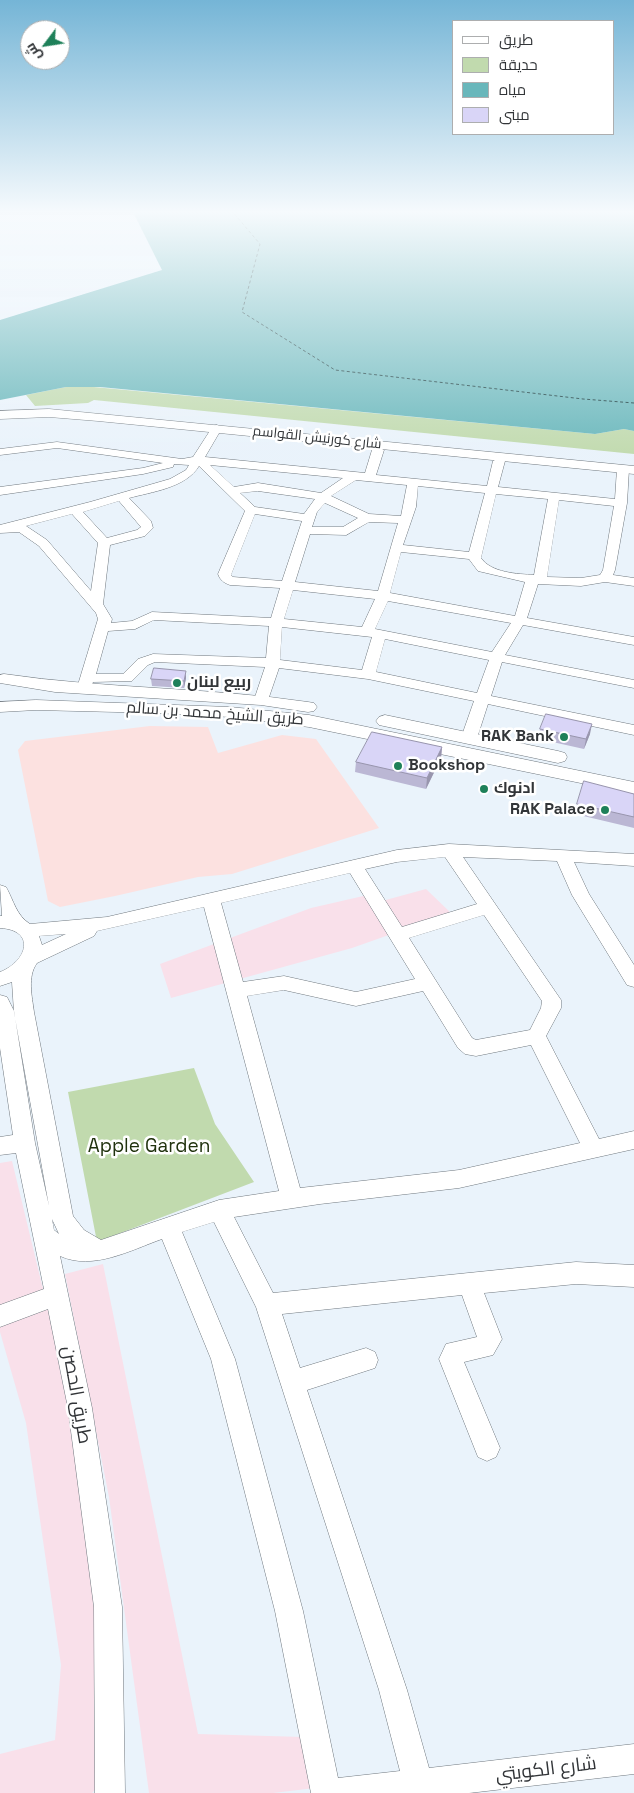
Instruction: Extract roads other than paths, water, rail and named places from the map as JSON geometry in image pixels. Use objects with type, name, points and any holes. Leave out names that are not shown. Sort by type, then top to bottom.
[{"type":"main road","name":"شارع كورنيش القواسم","points":[[0,408],[30,406],[91,408],[630,466]]},
{"type":"main road","name":"شارع كورنيش القواسم","points":[[0,415],[48,413],[630,466]]},
{"type":"main road","points":[[170,428],[183,424]]},
{"type":"main road","points":[[0,707],[8,693],[8,686],[2,677]]},
{"type":"main road","name":"طريق الشيخ محمد بن سالم","points":[[2,677],[31,685],[86,684],[261,700],[329,710],[634,773]]},
{"type":"main road","name":"طريق الشيخ محمد بن سالم","points":[[0,707],[36,705],[156,708],[230,712],[309,721],[634,788]]},
{"type":"street","points":[[3,528],[174,481],[190,472],[217,428]]},
{"type":"street","points":[[0,452],[57,445],[182,462]]},
{"type":"street","points":[[368,478],[378,450]]},
{"type":"street","points":[[0,491],[143,471],[199,460],[621,503]]},
{"type":"street","points":[[199,460],[251,510],[308,518]]},
{"type":"street","points":[[499,461],[474,556],[482,568],[537,579],[595,582],[606,578],[634,582]]},
{"type":"street","points":[[606,578],[621,527],[621,503],[630,466]]},
{"type":"street","points":[[261,700],[274,663],[276,622],[311,510],[322,497],[354,476]]},
{"type":"street","points":[[368,674],[373,633],[396,548],[410,507],[413,482]]},
{"type":"street","points":[[231,491],[258,487],[322,497],[367,518],[405,520]]},
{"type":"street","points":[[469,738],[497,656],[520,620],[537,579],[554,496]]},
{"type":"street","points":[[104,543],[141,533],[147,528],[147,524],[121,497]]},
{"type":"street","points":[[74,509],[104,543],[96,605]]},
{"type":"street","points":[[251,510],[224,574],[224,577],[230,581],[287,585],[383,596],[634,641]]},
{"type":"street","points":[[304,530],[346,531],[367,518]]},
{"type":"street","points":[[3,528],[22,529],[43,543],[96,605],[104,619],[86,684],[127,678],[143,662],[153,658],[274,663],[368,674],[634,730]]},
{"type":"street","points":[[396,548],[474,556]]},
{"type":"street","points":[[101,628],[135,625],[152,616],[276,622],[373,633],[634,684]]},
{"type":"street","points":[[449,850],[552,1000],[551,1008],[536,1036]]},
{"type":"street","points":[[0,979],[13,974],[28,962],[65,940],[106,923],[397,856],[449,850],[518,852],[634,860]]},
{"type":"street","points":[[563,856],[581,895],[634,980]]},
{"type":"street","points":[[354,866],[465,1043],[472,1048],[536,1036]]},
{"type":"street","points":[[0,891],[15,926],[33,939],[34,948],[21,985],[24,1012],[62,1217],[68,1230],[79,1240],[101,1250]]},
{"type":"street","points":[[211,899],[292,1198]]},
{"type":"street","points":[[397,935],[488,907]]},
{"type":"street","points":[[15,926],[106,923]]},
{"type":"street","points":[[236,990],[284,983],[356,999],[428,983]]},
{"type":"street","name":"طريق الحصن","points":[[0,1002],[4,1011],[25,1143],[43,1235],[80,1408],[108,1606],[110,1793]]},
{"type":"street","points":[[536,1036],[594,1149]]},
{"type":"street","points":[[43,1235],[56,1244],[72,1251],[101,1250],[219,1210],[292,1198],[459,1179],[634,1140]]},
{"type":"street","points":[[0,1146],[25,1143]]},
{"type":"street","points":[[219,1210],[267,1305],[393,1690],[419,1784]]},
{"type":"street","points":[[169,1228],[223,1358],[289,1611],[326,1793]]},
{"type":"street","points":[[267,1305],[576,1273],[634,1276]]},
{"type":"street","points":[[469,1284],[490,1339],[485,1347],[454,1352],[451,1359],[487,1448]]},
{"type":"street","points":[[0,1316],[56,1295]]},
{"type":"street","points":[[292,1382],[366,1360]]},
{"type":"street","name":"شارع الكويتي","points":[[338,1793],[634,1759]]},
{"type":"water","points":[[85,294],[634,294],[634,431],[624,429],[595,434],[100,387],[66,387],[0,400],[0,320]]},
{"type":"place","name":"ربيع لبنان","points":[[177,683]]},
{"type":"place","name":"RAK Bank","points":[[564,737]]},
{"type":"place","name":"Bookshop","points":[[398,766]]},
{"type":"place","name":"ادنوك","points":[[484,789]]},
{"type":"place","name":"RAK Palace","points":[[605,810]]},
{"type":"park label","name":"Apple Garden","points":[[149,1147]]}]
